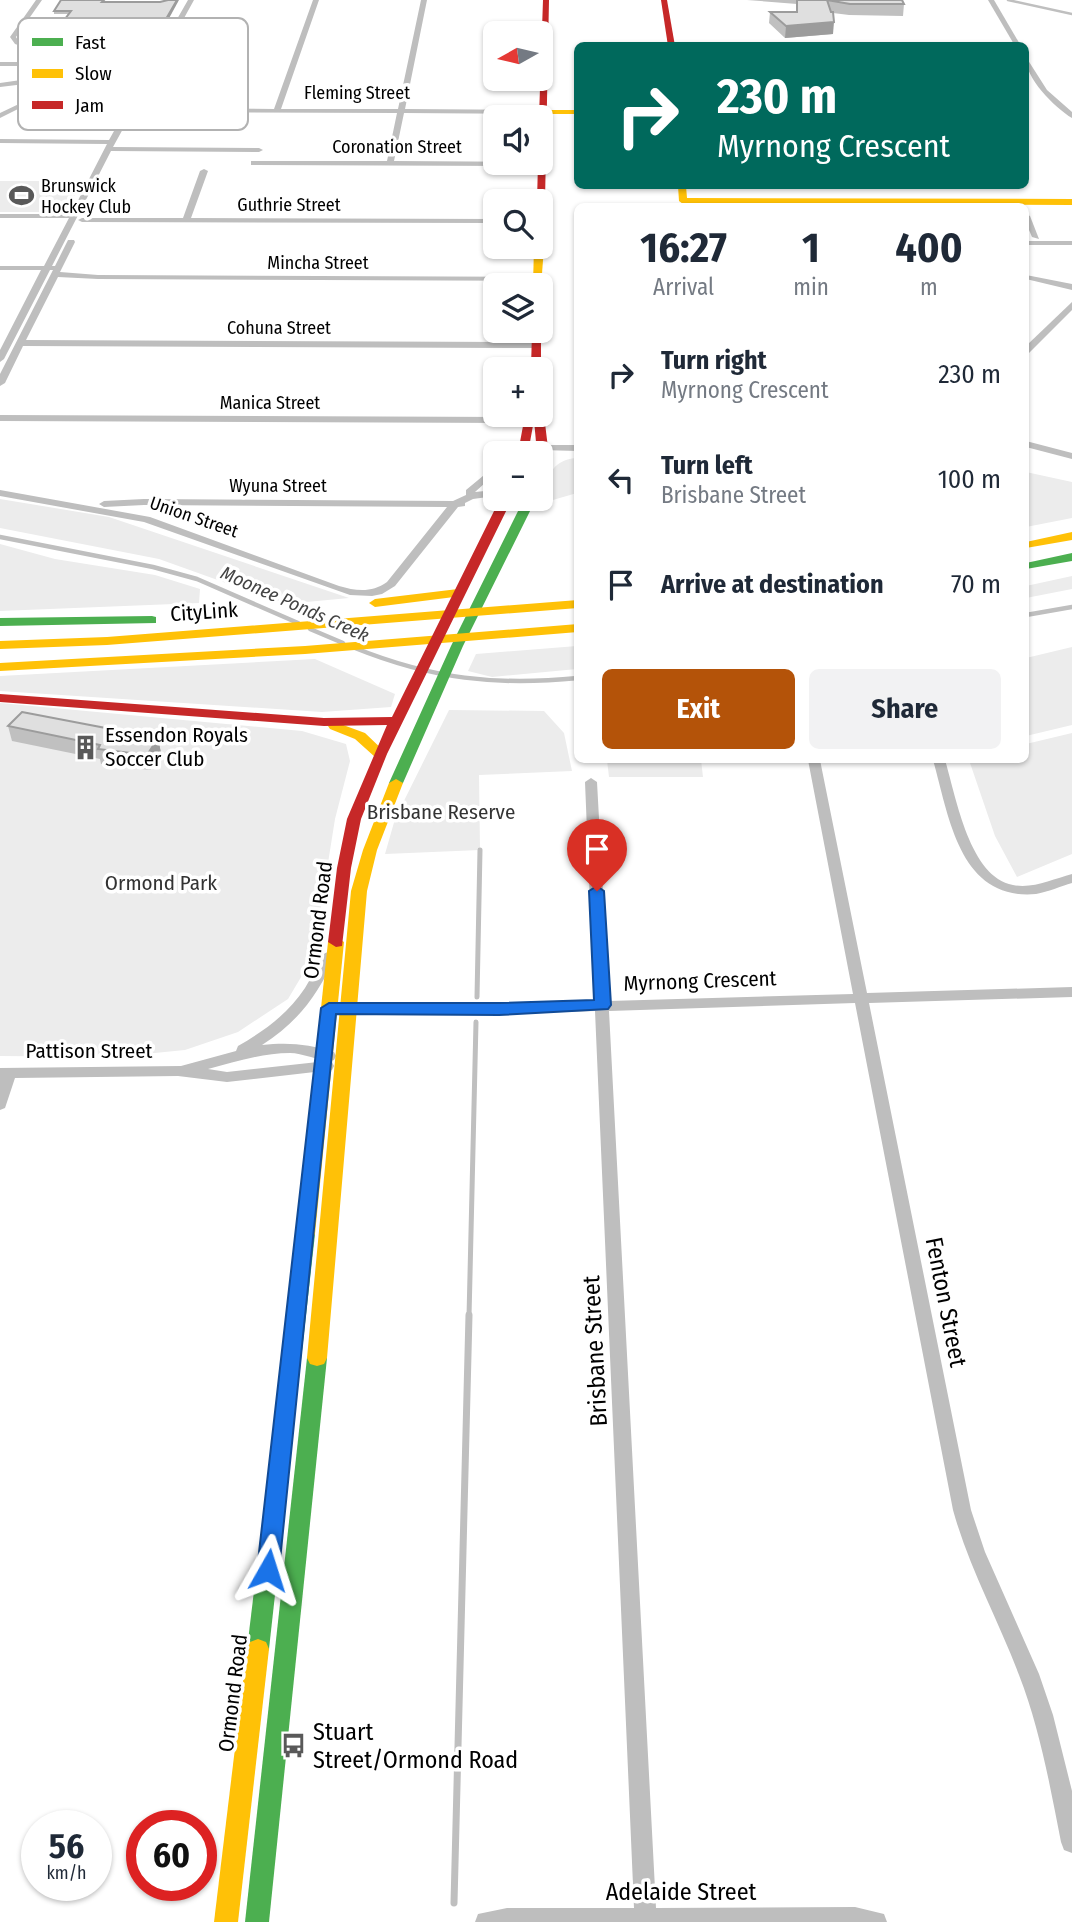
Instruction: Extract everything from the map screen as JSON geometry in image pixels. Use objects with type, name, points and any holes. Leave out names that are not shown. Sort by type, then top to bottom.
[{"type":"main road","points":[[543,105],[546,0]]},
{"type":"main road","points":[[664,0],[671,42]]},
{"type":"main road","name":"Fleming Street","points":[[553,112],[574,112]]},
{"type":"main road","points":[[683,198],[918,203]]},
{"type":"main road","points":[[1029,207],[1072,202]]},
{"type":"main road","name":"Ormond Road","points":[[226,1922],[289,1386],[344,868],[354,819],[380,754],[499,511]]},
{"type":"main road","name":"Ormond Road","points":[[257,1922],[317,1353],[359,891],[378,822],[471,613],[524,511]]},
{"type":"main road","points":[[1029,544],[1072,536]]},
{"type":"main road","points":[[1029,565],[1072,557]]},
{"type":"main road","points":[[333,606],[458,594],[471,613]]},
{"type":"main road","name":"CityLink","points":[[0,645],[107,641],[574,604]]},
{"type":"main road","points":[[0,622],[168,619]]},
{"type":"main road","name":"CityLink","points":[[0,667],[305,649],[574,628]]},
{"type":"main road","points":[[0,698],[324,722],[424,716]]},
{"type":"main road","points":[[324,722],[356,733],[380,754]]},
{"type":"street","points":[[23,18],[39,0]]},
{"type":"street","points":[[181,18],[191,0]]},
{"type":"street","points":[[277,111],[316,0]]},
{"type":"street","points":[[390,163],[424,0]]},
{"type":"street","points":[[991,0],[1015,42]]},
{"type":"street","points":[[18,24],[13,30],[14,40],[18,42]]},
{"type":"street","points":[[0,64],[18,64]]},
{"type":"street","points":[[1029,64],[1044,91],[1072,116]]},
{"type":"street","points":[[0,85],[18,82]]},
{"type":"street","points":[[0,116],[18,107]]},
{"type":"street","name":"Fleming Street","points":[[248,111],[483,112]]},
{"type":"street","points":[[1,377],[55,274],[78,218],[121,130]]},
{"type":"street","points":[[113,147],[124,130]]},
{"type":"street","points":[[0,141],[258,150]]},
{"type":"street","name":"Coronation Street","points":[[254,163],[483,164]]},
{"type":"street","points":[[186,220],[204,171]]},
{"type":"street","name":"Guthrie Street","points":[[0,216],[483,221]]},
{"type":"street","points":[[0,359],[12,327],[78,218]]},
{"type":"street","points":[[1029,222],[1036,237]]},
{"type":"street","points":[[1029,243],[1072,243]]},
{"type":"street","points":[[0,268],[47,268],[55,274]]},
{"type":"street","name":"Mincha Street","points":[[55,274],[97,277],[483,281]]},
{"type":"street","points":[[1029,278],[1072,288]]},
{"type":"street","points":[[1029,348],[1072,305]]},
{"type":"street","name":"Cohuna Street","points":[[20,343],[483,339]]},
{"type":"street","name":"Manica Street","points":[[0,418],[483,418]]},
{"type":"street","points":[[1029,445],[1072,456]]},
{"type":"street","points":[[553,448],[574,448]]},
{"type":"street","points":[[472,499],[470,492],[483,480]]},
{"type":"street","name":"Union Street","points":[[2,493],[83,506],[155,522],[335,589],[365,593],[388,587],[429,540]]},
{"type":"street","points":[[429,540],[455,504],[483,498]]},
{"type":"street","points":[[429,540],[472,499]]},
{"type":"street","name":"Wyuna Street","points":[[83,506],[144,502],[455,504]]},
{"type":"street","name":"Fenton Street","points":[[815,763],[961,1510],[974,1550],[1037,1693],[1072,1842]]},
{"type":"street","points":[[940,763],[972,860],[983,876],[1003,888],[1026,892],[1041,890],[1072,878]]},
{"type":"street","name":"Brisbane Street","points":[[591,782],[645,1917]]},
{"type":"street","name":"Pattison Street","points":[[230,1058],[268,1035],[293,1014],[314,990],[336,935]]},
{"type":"street","name":"Myrnong Crescent","points":[[329,1008],[499,1009],[860,996],[1072,992]]},
{"type":"street","name":"Pattison Street","points":[[177,1072],[271,1048],[342,1063]]},
{"type":"street","name":"Pattison Street","points":[[4,1073],[177,1072],[227,1077],[323,1060]]},
{"type":"street","points":[[0,1104],[4,1073]]},
{"type":"street","name":"Adelaide Street","points":[[486,1922],[507,1919],[645,1917],[855,1918],[876,1922]]},
{"type":"green space","points":[[0,181],[83,181],[66,212],[0,212]]},
{"type":"green space","points":[[574,459],[574,494],[553,500],[553,470],[560,463]]},
{"type":"green space","points":[[1029,473],[1072,482],[1072,518],[1029,526]]},
{"type":"green space","points":[[0,499],[109,517],[349,598],[285,604],[159,559],[0,528]]},
{"type":"green space","points":[[0,544],[55,559],[155,575],[200,589],[199,603],[0,611]]},
{"type":"green space","points":[[1072,576],[1072,589],[1029,597],[1029,585]]},
{"type":"green space","points":[[574,646],[574,669],[492,677],[468,671],[476,654]]},
{"type":"green space","points":[[1072,647],[1072,725],[1029,735],[1029,657]]},
{"type":"green space","points":[[315,659],[395,694],[391,707],[322,712],[0,691],[0,676]]},
{"type":"green space","name":"Ormond Park","points":[[0,703],[302,731],[346,744],[350,761],[335,819],[313,957],[288,999],[238,1032],[185,1050],[114,1057],[0,1056]]},
{"type":"green space","name":"Brisbane Reserve","points":[[449,710],[544,711],[564,733],[572,771],[479,775],[480,850],[385,854],[395,819]]},
{"type":"green space","points":[[1072,733],[1072,854],[1017,877],[995,836],[970,763],[1029,763],[1029,743]]},
{"type":"green space","points":[[607,763],[701,763],[703,777],[609,777]]},
{"type":"building","points":[[61,0],[177,0],[167,18],[66,18],[71,11],[54,11]]},
{"type":"building","points":[[797,0],[827,0],[834,22],[786,26],[770,12],[797,12]]},
{"type":"building","points":[[827,0],[902,0],[904,4],[850,4]]},
{"type":"building","points":[[22,712],[158,738],[147,755],[98,749],[100,745],[8,726]]},
{"type":"waterway","points":[[1008,0],[1072,14]]},
{"type":"waterway","name":"Moonee Ponds Creek","points":[[0,537],[153,567],[197,579],[298,623]]},
{"type":"waterway","name":"Moonee Ponds Creek","points":[[1029,614],[1072,607]]},
{"type":"waterway","name":"Moonee Ponds Creek","points":[[310,629],[343,643]]},
{"type":"waterway","name":"Moonee Ponds Creek","points":[[355,648],[411,667],[465,678],[519,681],[574,678]]},
{"type":"waterway","points":[[477,997],[480,850]]},
{"type":"waterway","points":[[469,1317],[476,1022]]},
{"type":"waterway","points":[[454,1903],[469,1315]]},
{"type":"traffic: fast","points":[[396,783],[457,646],[524,511]]},
{"type":"traffic: fast","points":[[1029,565],[1072,557]]},
{"type":"traffic: fast","points":[[0,622],[152,620]]},
{"type":"traffic: fast","points":[[258,1649],[306,1234]]},
{"type":"traffic: fast","points":[[257,1922],[317,1358]]},
{"type":"traffic: slow","points":[[553,112],[574,112]]},
{"type":"traffic: slow","points":[[682,189],[683,201],[1072,202]]},
{"type":"traffic: slow","points":[[538,273],[539,259]]},
{"type":"traffic: slow","points":[[1029,544],[1072,536]]},
{"type":"traffic: slow","points":[[375,603],[458,593]]},
{"type":"traffic: slow","points":[[0,645],[107,641],[574,604]]},
{"type":"traffic: slow","points":[[0,667],[305,650],[574,628]]},
{"type":"traffic: slow","points":[[335,726],[360,736],[380,754]]},
{"type":"traffic: slow","points":[[317,1358],[359,891],[370,850],[396,783]]},
{"type":"traffic: slow","points":[[306,1234],[336,942]]},
{"type":"traffic: slow","points":[[226,1922],[258,1649]]},
{"type":"traffic: jam","points":[[541,189],[546,0]]},
{"type":"traffic: jam","points":[[664,0],[671,42]]},
{"type":"traffic: jam","points":[[536,357],[537,343]]},
{"type":"traffic: jam","points":[[525,441],[528,427]]},
{"type":"traffic: jam","points":[[540,427],[542,441]]},
{"type":"traffic: jam","points":[[336,942],[344,868],[354,819],[380,754],[500,511]]},
{"type":"traffic: jam","points":[[0,698],[324,722],[395,721]]},
{"type":"place","name":"Brunswick Hockey Club","points":[[21,196]]},
{"type":"place","name":"Essendon Royals Soccer Club","points":[[85,747]]},
{"type":"place","name":"Stuart Street/Ormond Road","points":[[293,1746]]},
{"type":"route","points":[[268,1570],[329,1008],[499,1009],[602,1005],[597,891]]}]
